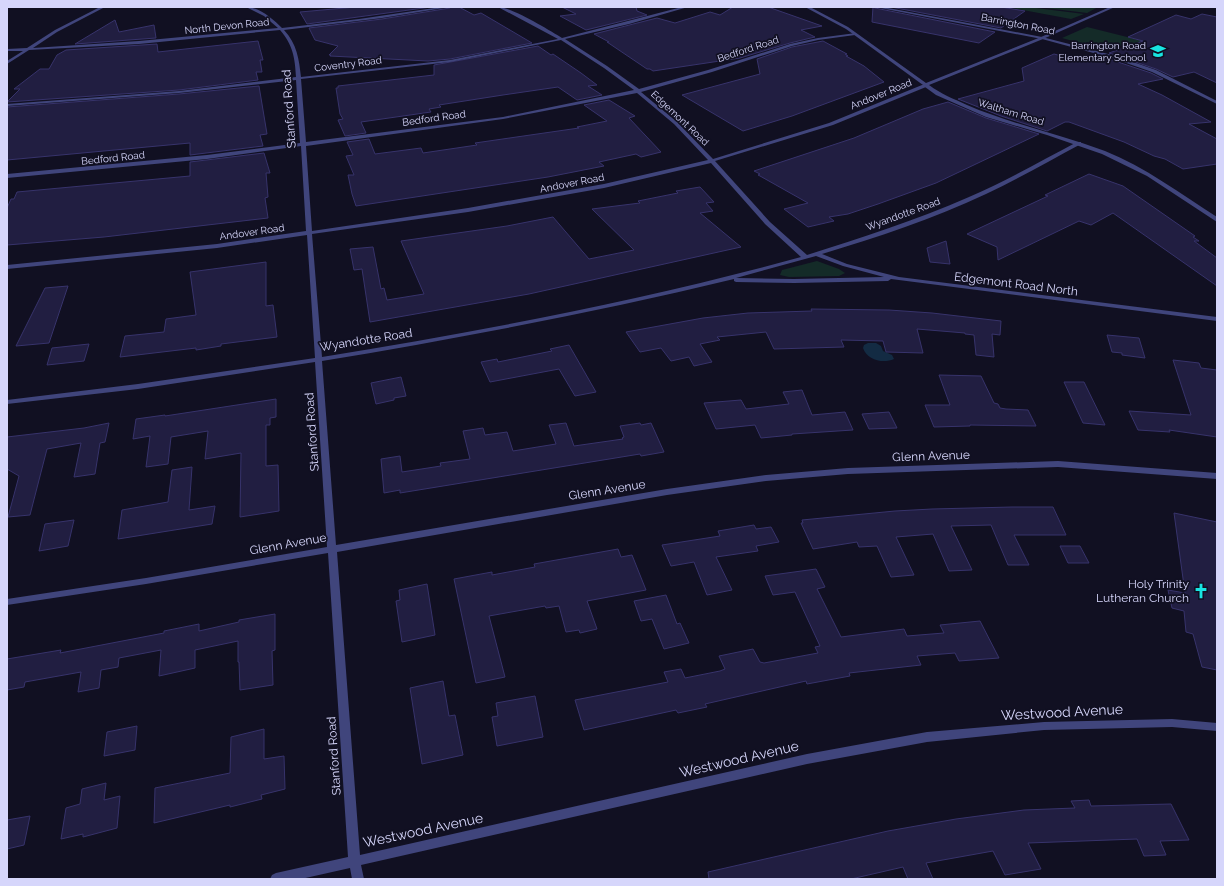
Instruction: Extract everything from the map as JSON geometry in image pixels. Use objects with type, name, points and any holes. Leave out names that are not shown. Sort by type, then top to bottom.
[{"type":"street","points":[[7,63],[26,49],[56,31],[103,7]]},
{"type":"street","name":"Stanford Road","points":[[248,7],[267,17],[282,30],[294,45],[298,58],[302,145],[311,233],[354,861],[358,879]]},
{"type":"street","name":"North Devon Road","points":[[7,50],[148,42],[282,30],[355,22],[448,7]]},
{"type":"street","name":"Edgemont Road","points":[[500,7],[529,20],[563,40],[602,64],[638,91],[664,113],[712,161],[774,229],[805,258]]},
{"type":"street","name":"Coventry Road","points":[[7,105],[179,92],[450,61],[563,40],[686,7]]},
{"type":"street","name":"Waltham Road","points":[[807,7],[833,20],[855,34],[924,86],[938,94],[982,114],[1079,143],[1116,159],[1149,175],[1217,220]]},
{"type":"street","name":"Barrington Road","points":[[877,7],[1042,38],[1140,66],[1190,88],[1217,103]]},
{"type":"street","name":"Andover Road","points":[[7,267],[217,246],[311,233],[565,194],[650,176],[712,161],[831,124],[1042,38],[1113,7]]},
{"type":"street","name":"Bedford Road","points":[[7,176],[207,157],[503,118],[638,91],[710,71],[791,44],[855,34]]},
{"type":"street","name":"Wyandotte Road","points":[[7,402],[158,384],[431,341],[632,301],[725,279],[844,246],[970,199],[1019,176],[1079,143]]},
{"type":"street","name":"Edgemont Road North","points":[[816,254],[846,265],[899,279],[1217,319]]},
{"type":"street","name":"Wyandotte Road","points":[[725,279],[794,281],[899,279]]},
{"type":"street","name":"Glenn Avenue","points":[[7,602],[146,581],[667,492],[766,478],[935,467],[1058,464],[1217,476]]},
{"type":"street","name":"Westwood Avenue","points":[[276,879],[807,759],[927,737],[1044,726],[1172,723],[1217,727]]},
{"type":"green space","points":[[1007,7],[1028,7],[1084,14],[1071,19]]},
{"type":"green space","points":[[1038,7],[1098,7],[1087,13]]},
{"type":"green space","points":[[1087,27],[1143,41],[1112,47],[1092,45],[1062,38]]},
{"type":"green space","points":[[817,261],[839,269],[845,273],[839,276],[789,277],[780,275],[782,270]]},
{"type":"water","points":[[868,343],[876,343],[881,346],[883,351],[892,355],[894,359],[880,361],[872,358],[863,348],[864,345]]},
{"type":"building","points":[[356,7],[431,7],[307,24],[300,12]]},
{"type":"building","points":[[451,7],[459,7],[474,15],[481,13],[532,43],[450,59],[428,61],[330,56],[331,55],[329,55],[338,46],[315,40],[309,28],[382,19]]},
{"type":"building","points":[[562,7],[636,7],[637,11],[647,15],[586,30],[560,16],[576,14]]},
{"type":"building","points":[[733,7],[768,7],[822,26],[801,30],[815,37],[740,58],[653,71],[647,69],[607,42],[609,42],[594,34],[657,18],[675,23],[710,12],[720,15]]},
{"type":"building","points":[[873,7],[995,32],[979,43],[872,22]]},
{"type":"building","points":[[891,7],[1001,7],[1025,11],[1001,28]]},
{"type":"building","points":[[1202,14],[1217,17],[1217,83],[1194,72],[1173,77],[1156,69],[1109,53],[1143,41],[1128,37],[1176,15],[1191,19]]},
{"type":"building","points":[[115,20],[119,32],[154,25],[156,38],[75,44]]},
{"type":"building","points":[[258,41],[263,60],[260,60],[262,72],[256,72],[258,80],[179,90],[7,102],[20,89],[14,89],[40,69],[49,69],[57,55],[66,50],[157,44],[158,52]]},
{"type":"building","points":[[823,41],[847,54],[845,54],[848,56],[846,56],[864,66],[884,82],[792,116],[743,131],[682,95],[760,74],[757,59],[792,47]]},
{"type":"building","points":[[538,46],[551,55],[553,54],[597,85],[588,86],[602,95],[577,100],[558,87],[439,105],[441,107],[429,109],[431,112],[361,122],[366,133],[345,136],[338,120],[343,119],[340,114],[336,88],[338,88],[338,86],[434,75],[434,65]]},
{"type":"building","points":[[1054,54],[1085,62],[1100,56],[1151,73],[1163,79],[1138,84],[1162,95],[1211,122],[1189,124],[1217,139],[1217,164],[1183,169],[1165,159],[1154,156],[1124,142],[1069,122],[1065,122],[1047,131],[1001,116],[958,99],[1024,81],[1022,68]]},
{"type":"building","points":[[259,86],[267,134],[260,135],[263,146],[190,155],[190,143],[7,160],[7,107],[179,94]]},
{"type":"building","points":[[609,100],[635,116],[629,118],[661,152],[641,157],[636,154],[599,162],[604,166],[548,177],[356,206],[348,175],[354,175],[346,156],[353,155],[347,142],[369,139],[375,154],[421,148],[423,153],[477,145],[475,143],[579,128],[577,127],[607,121],[584,105]]},
{"type":"building","points":[[948,102],[986,118],[1039,134],[936,183],[848,214],[829,217],[834,221],[808,227],[784,209],[808,203],[758,175],[760,174],[754,171],[854,138],[923,109]]},
{"type":"building","points":[[264,153],[270,173],[266,173],[268,197],[265,198],[268,218],[104,237],[7,245],[7,208],[11,199],[14,199],[17,192],[190,176],[190,162]]},
{"type":"building","points":[[1089,174],[1123,186],[1195,236],[1193,237],[1199,241],[1194,241],[1217,258],[1217,286],[1113,213],[1091,225],[1079,221],[998,260],[997,247],[967,234],[1048,196],[1045,195]]},
{"type":"building","points":[[700,187],[714,202],[706,203],[713,211],[700,213],[741,247],[529,294],[370,322],[362,269],[354,270],[350,249],[373,247],[381,289],[384,288],[387,300],[424,294],[401,241],[507,226],[553,217],[589,259],[634,250],[592,209],[640,203],[638,201],[678,193],[676,191]]},
{"type":"building","points":[[946,241],[950,264],[930,262],[927,248]]},
{"type":"building","points":[[266,262],[266,306],[273,305],[277,337],[221,344],[221,346],[196,350],[196,348],[120,357],[125,336],[164,332],[166,319],[196,315],[190,272]]},
{"type":"building","points":[[68,286],[49,343],[16,346],[45,288]]},
{"type":"building","points":[[811,309],[889,310],[932,313],[1001,321],[1000,335],[992,334],[994,357],[976,355],[974,335],[965,333],[917,329],[923,353],[886,352],[883,341],[841,340],[844,347],[774,349],[766,332],[717,337],[720,340],[700,344],[712,362],[694,366],[689,357],[671,361],[661,348],[640,352],[626,332],[703,318],[748,313],[812,311]]},
{"type":"building","points":[[1107,335],[1139,338],[1145,358],[1112,352]]},
{"type":"building","points":[[89,344],[84,361],[47,365],[52,348]]},
{"type":"building","points":[[569,345],[596,392],[575,396],[559,369],[490,382],[481,362],[497,359],[498,362],[552,351],[550,349]]},
{"type":"building","points":[[1173,360],[1199,363],[1201,368],[1217,370],[1217,437],[1169,430],[1170,432],[1138,430],[1129,411],[1191,415]]},
{"type":"building","points":[[939,375],[981,376],[994,403],[998,404],[1000,408],[1028,410],[1036,426],[970,425],[934,427],[925,405],[950,405]]},
{"type":"building","points":[[401,377],[406,396],[376,404],[371,383]]},
{"type":"building","points":[[1064,382],[1084,382],[1105,425],[1083,423]]},
{"type":"building","points":[[802,390],[812,415],[845,412],[853,430],[792,434],[761,438],[755,425],[716,429],[704,403],[741,400],[746,409],[789,404],[783,392]]},
{"type":"building","points":[[276,399],[276,417],[270,418],[270,425],[266,425],[266,466],[278,465],[279,511],[240,517],[241,453],[205,459],[208,431],[171,437],[168,464],[146,467],[150,436],[133,439],[136,419]]},
{"type":"building","points":[[889,412],[897,428],[869,429],[862,414]]},
{"type":"building","points":[[109,423],[105,442],[100,443],[95,474],[74,477],[81,443],[47,449],[30,515],[8,517],[19,476],[7,469],[7,437],[84,428]]},
{"type":"building","points":[[566,423],[574,446],[623,439],[622,438],[624,437],[620,426],[651,423],[664,452],[641,456],[640,454],[400,493],[400,490],[384,493],[381,459],[400,456],[402,472],[441,466],[440,463],[470,459],[463,431],[483,428],[485,435],[507,432],[513,451],[556,444],[549,425]]},
{"type":"building","points":[[192,467],[189,510],[215,506],[212,524],[118,539],[122,510],[168,502],[172,470]]},
{"type":"building","points":[[1053,507],[1066,535],[1014,535],[1029,565],[1008,565],[991,525],[951,526],[972,570],[949,571],[933,534],[896,537],[914,575],[891,577],[877,546],[859,547],[857,542],[813,549],[801,523],[803,523],[802,520],[895,511]]},
{"type":"building","name":"Holy Trinity Lutheran Church","points":[[1174,513],[1217,522],[1217,670],[1202,667],[1193,634],[1186,632],[1184,611],[1172,608],[1168,590],[1185,593]]},
{"type":"building","points":[[74,520],[68,546],[39,551],[45,524]]},
{"type":"building","points":[[754,525],[756,529],[771,527],[779,542],[756,546],[758,551],[716,557],[732,590],[707,595],[694,562],[671,566],[662,545],[720,536],[718,531]]},
{"type":"building","points":[[1060,546],[1080,546],[1089,563],[1068,563]]},
{"type":"building","points":[[618,549],[621,557],[632,555],[646,590],[587,601],[597,629],[580,633],[579,630],[566,632],[559,606],[546,608],[545,606],[489,616],[505,677],[476,683],[454,579],[492,572],[492,575],[535,567],[534,564]]},
{"type":"building","points":[[816,569],[825,587],[817,589],[841,637],[904,629],[907,636],[944,633],[940,625],[980,621],[999,658],[959,661],[955,653],[917,656],[921,665],[849,673],[850,676],[807,684],[806,681],[705,704],[707,707],[678,713],[676,710],[584,730],[575,700],[668,682],[664,672],[681,669],[685,678],[720,671],[725,669],[719,656],[753,649],[760,662],[764,663],[818,653],[815,647],[820,646],[795,592],[773,595],[765,576]]},
{"type":"building","points":[[427,584],[435,635],[402,642],[396,601],[400,600],[399,590]]},
{"type":"building","points":[[666,595],[677,624],[680,623],[689,643],[664,649],[652,619],[641,621],[634,601]]},
{"type":"building","points":[[275,614],[275,650],[272,651],[273,685],[240,690],[238,641],[195,650],[195,668],[159,676],[161,650],[119,658],[118,667],[101,670],[99,688],[78,692],[81,672],[25,682],[24,687],[7,690],[7,659],[61,650],[60,653],[164,633],[164,631],[199,624],[199,631],[239,622],[239,620]]},
{"type":"building","points":[[443,681],[449,716],[455,715],[463,755],[422,764],[410,688]]},
{"type":"building","points":[[535,696],[543,737],[497,746],[492,717],[498,716],[496,703]]},
{"type":"building","points":[[137,726],[135,750],[104,756],[107,732]]},
{"type":"building","points":[[264,729],[264,759],[284,756],[285,789],[261,795],[262,799],[154,823],[155,788],[230,773],[231,737]]},
{"type":"building","points":[[106,783],[104,800],[120,796],[117,828],[83,837],[83,834],[61,839],[66,808],[80,804],[82,789]]},
{"type":"building","points":[[1089,800],[1091,806],[1171,804],[1189,840],[1160,841],[1166,855],[1144,856],[1137,839],[1028,843],[1041,869],[1005,875],[993,851],[926,863],[933,879],[908,879],[903,867],[851,879],[709,879],[708,872],[888,831],[956,819],[1024,810],[1075,808],[1071,801]]},
{"type":"building","points":[[30,816],[24,845],[7,849],[7,820]]},
{"type":"place","name":"Barrington Road Elementary School","points":[[1158,51]]},
{"type":"place","name":"Holy Trinity Lutheran Church","points":[[1201,591]]}]
